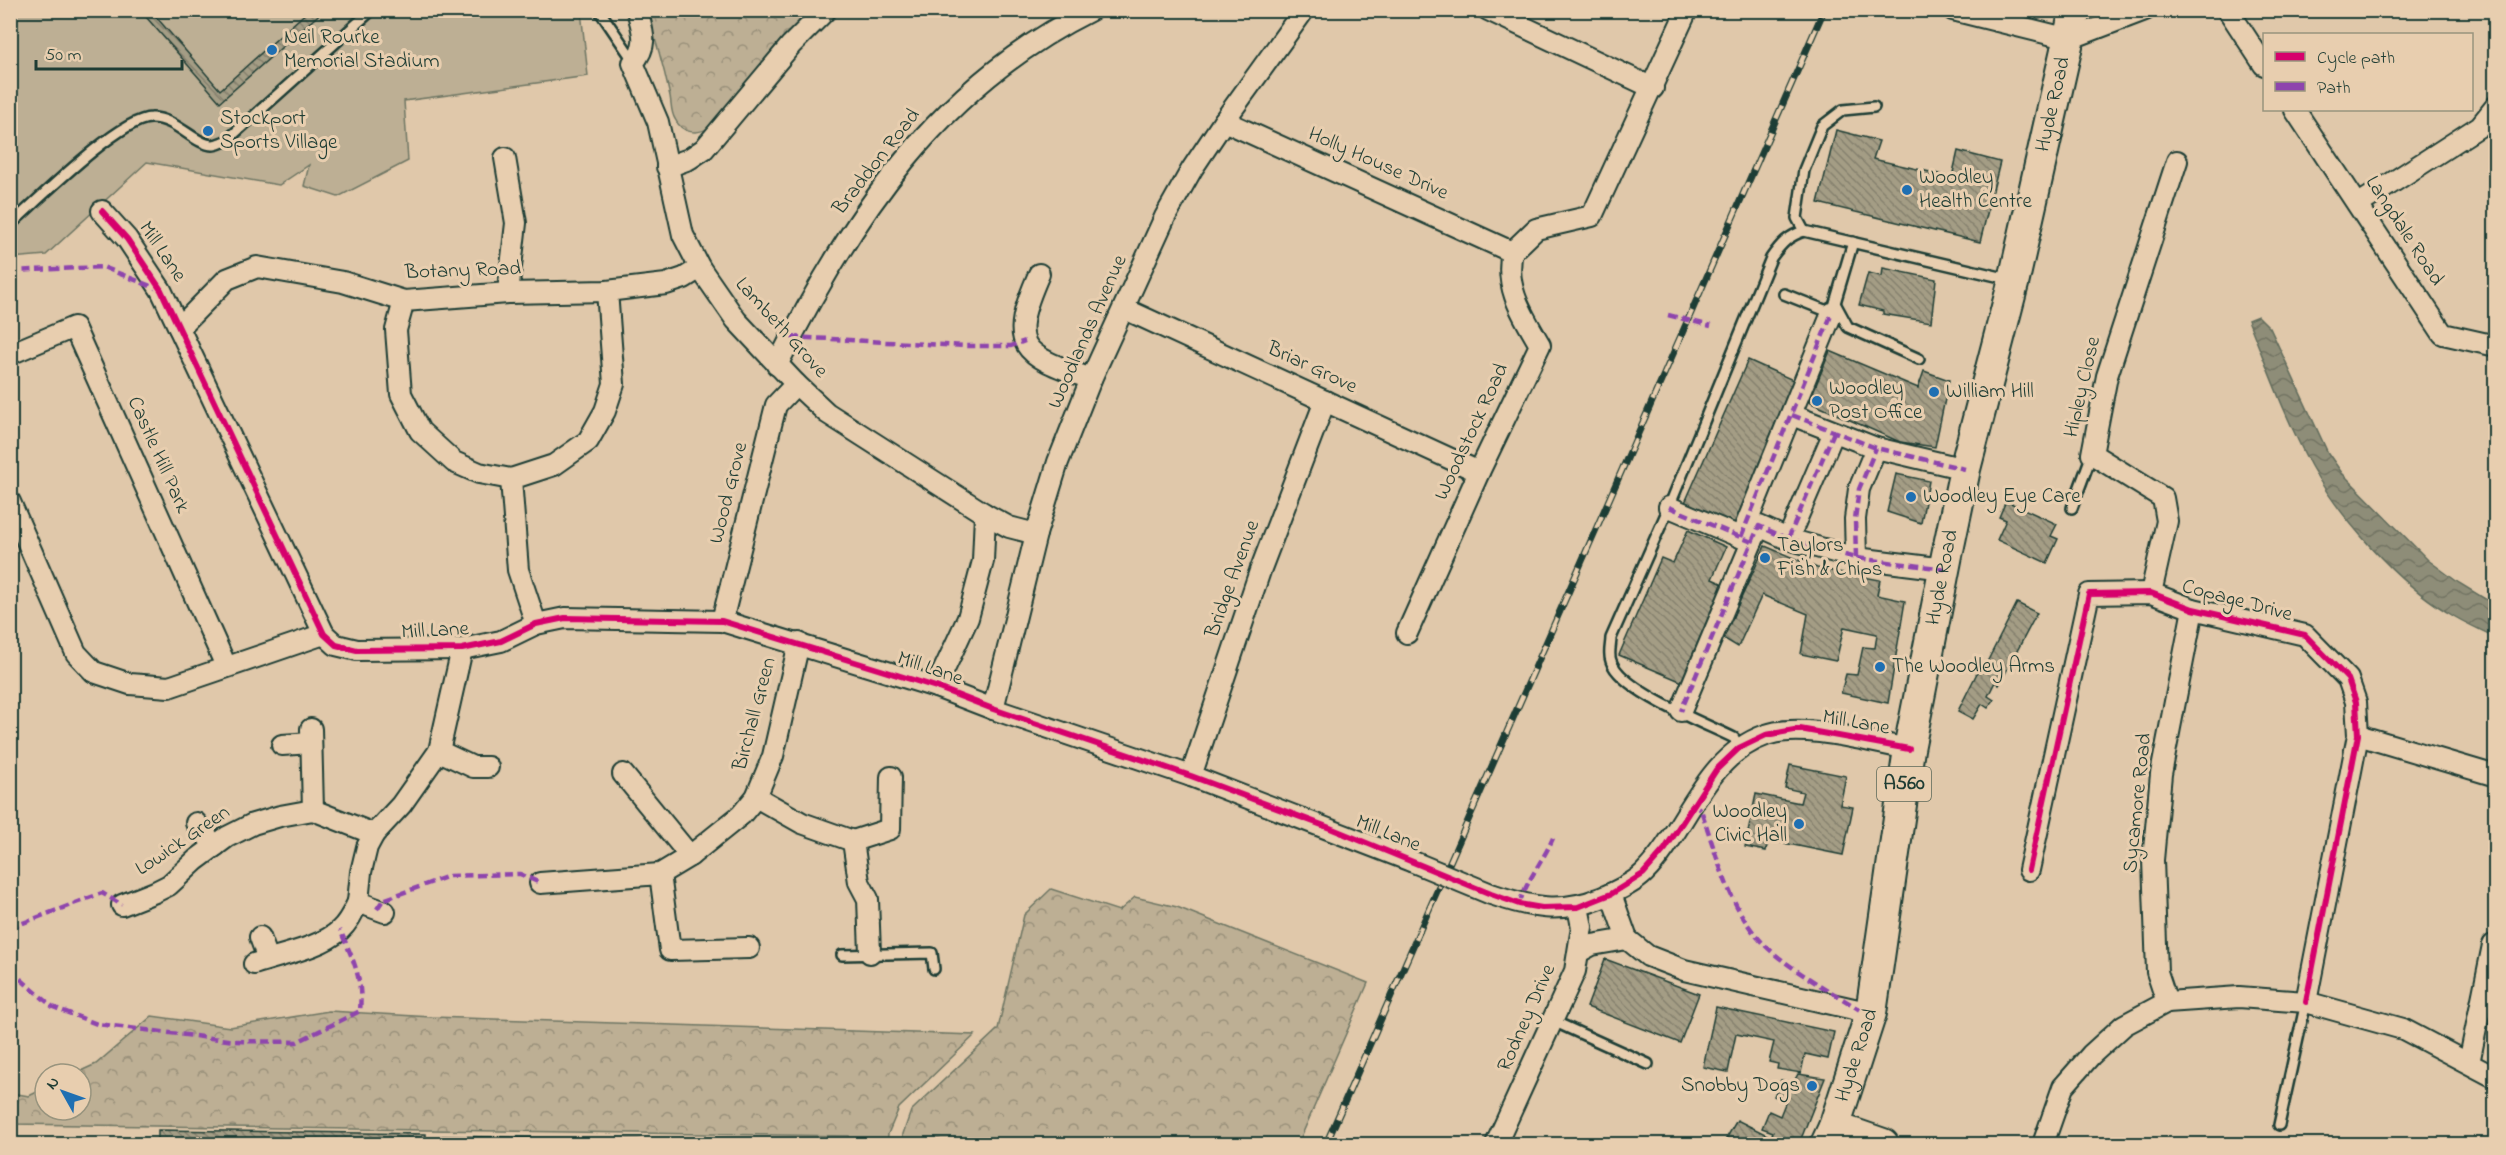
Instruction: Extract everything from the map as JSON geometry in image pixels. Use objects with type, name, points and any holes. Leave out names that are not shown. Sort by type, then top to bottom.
[{"type":"main road","name":"Hyde Road","points":[[1833,1139],[1871,1013],[1909,749],[1965,469],[2014,280],[2075,10]]},
{"type":"main road","points":[[1833,1139],[1883,1144]]},
{"type":"street","points":[[633,63],[642,53],[643,33],[637,10]]},
{"type":"street","points":[[667,167],[689,159],[704,149],[791,45],[826,10]]},
{"type":"street","name":"Braddon Road","points":[[777,365],[820,282],[845,242],[907,156],[982,80],[1006,61],[1091,10]]},
{"type":"street","name":"Woodlands Avenue","points":[[993,709],[1036,534],[1058,462],[1091,379],[1166,217],[1192,169],[1304,10]]},
{"type":"street","points":[[1488,10],[1653,88]]},
{"type":"street","points":[[1512,252],[1536,229],[1592,216],[1687,10]]},
{"type":"street","points":[[1953,10],[2069,39],[2145,10]]},
{"type":"street","points":[[2228,10],[2263,62]]},
{"type":"street","name":"Lambeth Grove","points":[[633,63],[658,122],[683,235],[700,268],[736,320],[777,365],[827,413],[985,514],[1009,527],[1036,534]]},
{"type":"street","points":[[2359,204],[2480,126],[2496,106]]},
{"type":"street","name":"Langdale Road","points":[[2296,111],[2444,334],[2496,346]]},
{"type":"street","name":"Holly House Drive","points":[[1224,121],[1512,252]]},
{"type":"street","points":[[505,158],[516,223],[508,293]]},
{"type":"street","name":"Hipley Close","points":[[2151,593],[2167,521],[2163,498],[2092,454],[2107,376],[2177,161]]},
{"type":"street","name":"Mill Lane","points":[[102,210],[127,239],[161,290],[324,634],[336,645],[357,650],[462,649],[501,641],[536,624],[565,618],[722,621],[936,687],[993,709],[1191,776],[1491,894],[1519,904],[1542,908],[1578,907],[1611,894],[1643,874],[1665,849],[1716,771],[1739,748],[1766,735],[1800,729],[1909,749]]},
{"type":"street","name":"Woodstock Road","points":[[1407,633],[1479,472],[1540,345],[1514,300],[1508,267],[1512,252]]},
{"type":"street","name":"Botany Road","points":[[179,328],[227,279],[257,267],[343,282],[404,301],[508,293],[608,291],[666,284],[684,278],[700,268]]},
{"type":"street","points":[[1039,274],[1026,304],[1021,326],[1025,341],[1039,359],[1091,379]]},
{"type":"street","points":[[404,301],[396,330],[401,394],[420,431],[454,462],[479,473],[511,479],[554,465],[588,441],[605,411],[614,384],[608,291]]},
{"type":"street","points":[[1681,711],[1834,308]]},
{"type":"street","name":"Briar Grove","points":[[1125,309],[1479,472]]},
{"type":"street","name":"Castle Hill Park","points":[[10,354],[74,327],[226,666]]},
{"type":"street","name":"Wood Grove","points":[[722,621],[776,405],[796,384]]},
{"type":"street","name":"Bridge Avenue","points":[[1191,776],[1260,571],[1325,401]]},
{"type":"street","points":[[1792,415],[1876,448],[1965,469]]},
{"type":"street","points":[[1788,539],[1834,432]]},
{"type":"street","points":[[1856,558],[1855,519],[1859,489],[1876,448]]},
{"type":"street","points":[[511,479],[518,570],[536,624]]},
{"type":"street","points":[[10,502],[76,653],[94,672],[130,684],[169,687],[324,634]]},
{"type":"street","points":[[1669,507],[1747,539]]},
{"type":"street","points":[[936,687],[968,618],[983,561],[985,514]]},
{"type":"street","points":[[1747,539],[1759,526],[1788,539],[1856,558],[1945,569]]},
{"type":"street","name":"Copage Drive","points":[[2029,870],[2088,594],[2151,593],[2193,609],[2305,635],[2348,679],[2356,702],[2358,735],[2306,1002]]},
{"type":"street","name":"Sycamore Road","points":[[2167,1002],[2157,972],[2153,860],[2161,774],[2193,609]]},
{"type":"street","name":"Birchall Green","points":[[540,883],[660,874],[724,831],[756,797],[773,756],[799,643]]},
{"type":"street","points":[[260,937],[261,962],[324,940],[340,930],[351,917],[358,902],[361,872],[374,834],[402,804],[440,751],[462,649]]},
{"type":"street","points":[[2358,735],[2496,776]]},
{"type":"street","points":[[282,745],[311,736],[313,810],[374,834]]},
{"type":"street","points":[[440,751],[472,767],[488,766]]},
{"type":"street","points":[[623,774],[690,856]]},
{"type":"street","points":[[870,953],[868,899],[859,882],[853,841],[890,829],[891,777]]},
{"type":"street","name":"Birchall Green","points":[[756,797],[802,823],[853,841]]},
{"type":"street","name":"Lowick Green","points":[[122,904],[169,885],[215,846],[253,825],[280,816],[313,810]]},
{"type":"street","points":[[196,823],[215,846]]},
{"type":"street","points":[[660,874],[670,950],[749,948]]},
{"type":"street","points":[[1611,894],[1627,939],[1648,957],[1684,970],[1871,1013]]},
{"type":"street","points":[[358,902],[385,912]]},
{"type":"street","name":"Rodney Drive","points":[[1496,1144],[1575,971],[1582,927],[1578,907]]},
{"type":"street","points":[[1579,952],[1592,945],[1627,939]]},
{"type":"street","points":[[2469,1063],[2493,945]]},
{"type":"street","points":[[2043,1144],[2063,1087],[2091,1055],[2124,1025],[2167,1002],[2239,997],[2306,1002],[2403,1029],[2496,1078]]},
{"type":"lane","points":[[10,225],[104,143],[137,120],[152,118],[168,121],[202,142],[214,146],[226,141],[372,10]]},
{"type":"lane","points":[[599,10],[633,63]]},
{"type":"lane","points":[[1804,231],[1797,218],[1803,170],[1822,126],[1843,110],[1874,107]]},
{"type":"lane","points":[[1739,748],[1734,738],[1642,693],[1622,678],[1610,658],[1611,638],[1669,507],[1771,258],[1780,244],[1792,235],[1804,231],[2014,280]]},
{"type":"lane","points":[[1834,308],[1853,242]]},
{"type":"lane","points":[[1784,294],[1834,308],[1848,327],[1919,359]]},
{"type":"lane","points":[[2072,507],[2092,454]]},
{"type":"lane","points":[[842,955],[932,953],[934,969]]},
{"type":"lane","points":[[2279,1125],[2306,1002]]},
{"type":"lane","points":[[1552,1021],[1648,1064]]},
{"type":"green space","name":"Stockport Sports Village","points":[[11,11],[581,11],[588,76],[404,101],[408,161],[338,197],[304,186],[309,165],[279,185],[147,162],[46,255],[11,258]]},
{"type":"green space","points":[[646,11],[812,11],[758,69],[710,127],[691,132],[682,128],[673,116],[670,95]]},
{"type":"green space","points":[[1051,889],[1119,911],[1135,897],[1177,907],[1368,983],[1298,1144],[902,1144],[911,1111],[998,1029],[1024,915]]},
{"type":"green space","points":[[329,1011],[432,1017],[975,1035],[899,1108],[888,1134],[887,1144],[850,1144],[849,1136],[11,1124],[11,1093],[29,1096],[33,1094],[33,1122],[93,1122],[93,1065],[152,1016],[230,1027]]},
{"type":"water","points":[[2258,316],[2270,328],[2328,453],[2342,473],[2428,560],[2459,583],[2495,605],[2495,637],[2453,616],[2408,583],[2371,547],[2337,506],[2311,466],[2293,431],[2248,320]]},
{"type":"building","name":"Neil Rourke Memorial Stadium","points":[[140,10],[150,10],[220,90],[309,10],[324,10],[220,102]]},
{"type":"building","name":"Woodley Health Centre","points":[[1836,130],[1879,141],[1873,159],[1952,177],[1958,151],[2000,162],[1980,242],[1818,203]]},
{"type":"building","points":[[1883,268],[1936,279],[1931,322],[1883,314],[1883,311],[1859,305],[1868,273],[1882,276]]},
{"type":"building","points":[[1830,351],[1918,388],[1924,371],[1949,380],[1935,447],[1900,442],[1809,402]]},
{"type":"building","points":[[1748,360],[1804,385],[1739,532],[1683,507]]},
{"type":"building","points":[[1896,474],[1929,481],[1921,523],[1887,512]]},
{"type":"building","points":[[2006,501],[2057,524],[2051,536],[2058,539],[2047,563],[1997,540],[2006,520],[1999,517]]},
{"type":"building","points":[[1688,530],[1726,547],[1712,579],[1730,587],[1687,684],[1619,655],[1661,558],[1673,563]]},
{"type":"building","points":[[1765,546],[1817,568],[1880,580],[1877,595],[1905,601],[1888,703],[1841,693],[1846,674],[1857,675],[1863,647],[1875,648],[1877,634],[1844,627],[1836,661],[1801,654],[1808,614],[1762,595],[1738,647],[1723,638]]},
{"type":"building","points":[[2017,603],[2037,613],[1999,685],[1995,682],[1988,696],[1994,700],[1988,708],[1982,704],[1973,719],[1958,711],[1978,671],[1982,672]]},
{"type":"building","name":"Woodley Civic Hall","points":[[1790,765],[1846,776],[1840,805],[1853,807],[1843,855],[1768,840],[1766,851],[1745,847],[1756,794],[1800,803],[1803,792],[1785,788]]},
{"type":"building","points":[[1605,959],[1699,994],[1680,1043],[1587,1007]]},
{"type":"building","points":[[1716,1007],[1834,1032],[1828,1059],[1805,1054],[1801,1073],[1777,1069],[1778,1064],[1769,1062],[1774,1042],[1736,1034],[1728,1072],[1703,1067]]},
{"type":"building","points":[[1798,1074],[1825,1078],[1799,1144],[1723,1144],[1737,1120],[1771,1137],[1773,1132],[1762,1128],[1769,1111],[1780,1116],[1786,1101],[1774,1096],[1781,1080],[1793,1083]]},
{"type":"building","points":[[158,1130],[426,1134],[426,1144],[158,1144]]},
{"type":"building","points":[[442,1136],[639,1140],[639,1144],[442,1144]]},
{"type":"railway","points":[[1326,1144],[1824,10]]},
{"type":"marked path","points":[[10,271],[103,267],[158,289]]},
{"type":"marked path","points":[[1741,537],[1832,313]]},
{"type":"marked path","points":[[1668,315],[1711,326]]},
{"type":"marked path","points":[[791,337],[965,346],[1011,346],[1025,341]]},
{"type":"marked path","points":[[1792,415],[1876,448],[1965,469]]},
{"type":"marked path","points":[[1788,539],[1834,432]]},
{"type":"marked path","points":[[1856,558],[1855,519],[1859,489],[1876,448]]},
{"type":"marked path","points":[[1669,507],[1752,542],[1681,711]]},
{"type":"marked path","points":[[1752,542],[1759,526],[1788,539],[1856,558],[1945,569]]},
{"type":"marked path","points":[[1693,803],[1701,810],[1731,894],[1748,925],[1759,939],[1781,959],[1860,1010]]},
{"type":"marked path","points":[[1519,904],[1553,838]]},
{"type":"marked path","points":[[377,909],[383,900],[449,876],[520,874],[540,883]]},
{"type":"marked path","points":[[10,928],[102,893],[122,905]]},
{"type":"marked path","points":[[10,970],[53,1007],[97,1024],[235,1041],[297,1042],[360,1011],[358,979],[353,960],[340,930]]},
{"type":"cycle path","points":[[102,211],[127,239],[161,290],[324,634],[336,645],[357,650],[462,649],[501,641],[536,624],[565,618],[722,621],[936,687],[993,709],[1191,776],[1330,828],[1491,894],[1519,904],[1542,908],[1578,907],[1611,894],[1643,874],[1665,849],[1716,770],[1739,748],[1766,735],[1800,729],[1909,749]]},
{"type":"cycle path","points":[[2029,870],[2089,594],[2151,593],[2193,609],[2305,635],[2348,679],[2356,702],[2358,735],[2306,1002]]},
{"type":"place","name":"Neil Rourke Memorial Stadium","points":[[272,50]]},
{"type":"place","name":"Stockport Sports Village","points":[[208,131]]},
{"type":"place","name":"Woodley Health Centre","points":[[1907,190]]},
{"type":"place","name":"William Hill","points":[[1934,392]]},
{"type":"place","name":"Woodley Post Office","points":[[1817,401]]},
{"type":"place","name":"Woodley Eye Care","points":[[1911,497]]},
{"type":"place","name":"Taylors Fish & Chips","points":[[1765,558]]},
{"type":"place","name":"The Woodley Arms","points":[[1880,667]]},
{"type":"place","name":"Woodley Civic Hall","points":[[1799,824]]},
{"type":"place","name":"Snobby Dogs","points":[[1812,1086]]}]
